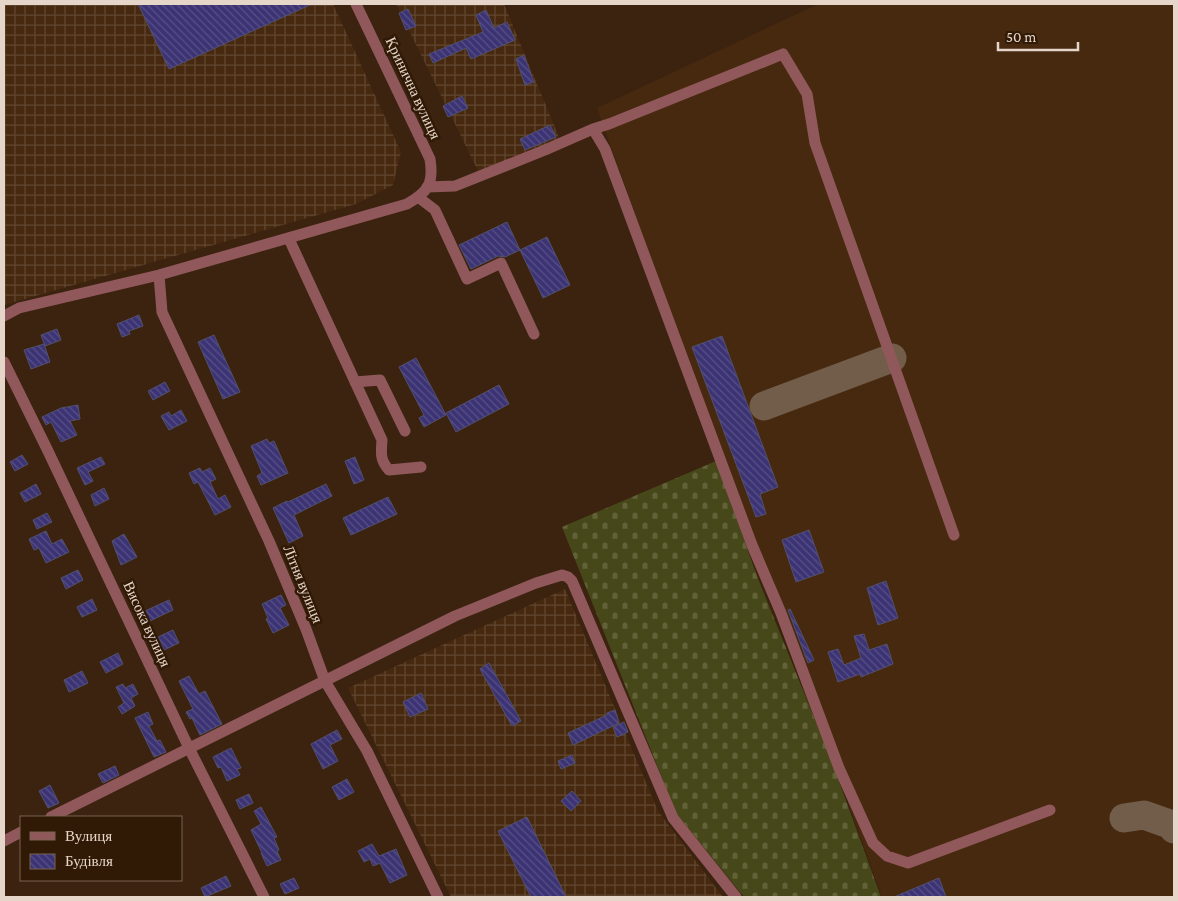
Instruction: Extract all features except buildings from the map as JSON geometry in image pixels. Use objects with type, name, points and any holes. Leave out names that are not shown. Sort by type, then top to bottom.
[{"type":"street","name":"Кринична вулиця","points":[[356,4],[430,159],[432,175],[427,187]]},
{"type":"street","points":[[4,316],[19,308],[159,275],[407,204],[418,198],[427,187],[455,186],[783,54],[807,94],[815,143],[954,535]]},
{"type":"street","points":[[593,129],[605,149],[752,545],[839,768],[873,843],[887,856],[908,863],[1050,810]]},
{"type":"street","points":[[418,198],[435,210],[467,279],[501,263],[534,334]]},
{"type":"street","points":[[289,239],[382,440],[382,463],[390,470],[421,467]]},
{"type":"street","name":"Літня вулиця","points":[[159,275],[162,312],[269,541],[306,629],[325,681],[367,751],[438,897]]},
{"type":"street","name":"Висока вулиця","points":[[4,362],[189,748],[264,897]]},
{"type":"street","points":[[355,382],[380,380],[405,431]]},
{"type":"street","points":[[53,816],[456,616],[536,583],[562,575],[572,581],[673,818],[736,897]]},
{"type":"street","points":[[4,841],[20,833]]},
{"type":"shaded area","points":[[4,4],[333,4],[401,152],[393,185],[356,204],[4,305]]},
{"type":"shaded area","points":[[396,4],[504,4],[561,142],[479,173]]},
{"type":"shaded area","points":[[818,4],[1174,4],[1174,897],[882,897],[597,108]]},
{"type":"shaded area","points":[[565,589],[658,811],[723,897],[451,897],[348,688]]},
{"type":"green space","points":[[716,461],[757,576],[832,762],[881,897],[744,897],[676,813],[562,527]]},
{"type":"taxiway","points":[[764,406],[892,358]]},
{"type":"taxiway","points":[[1124,818],[1144,815],[1172,825],[1174,829]]}]
